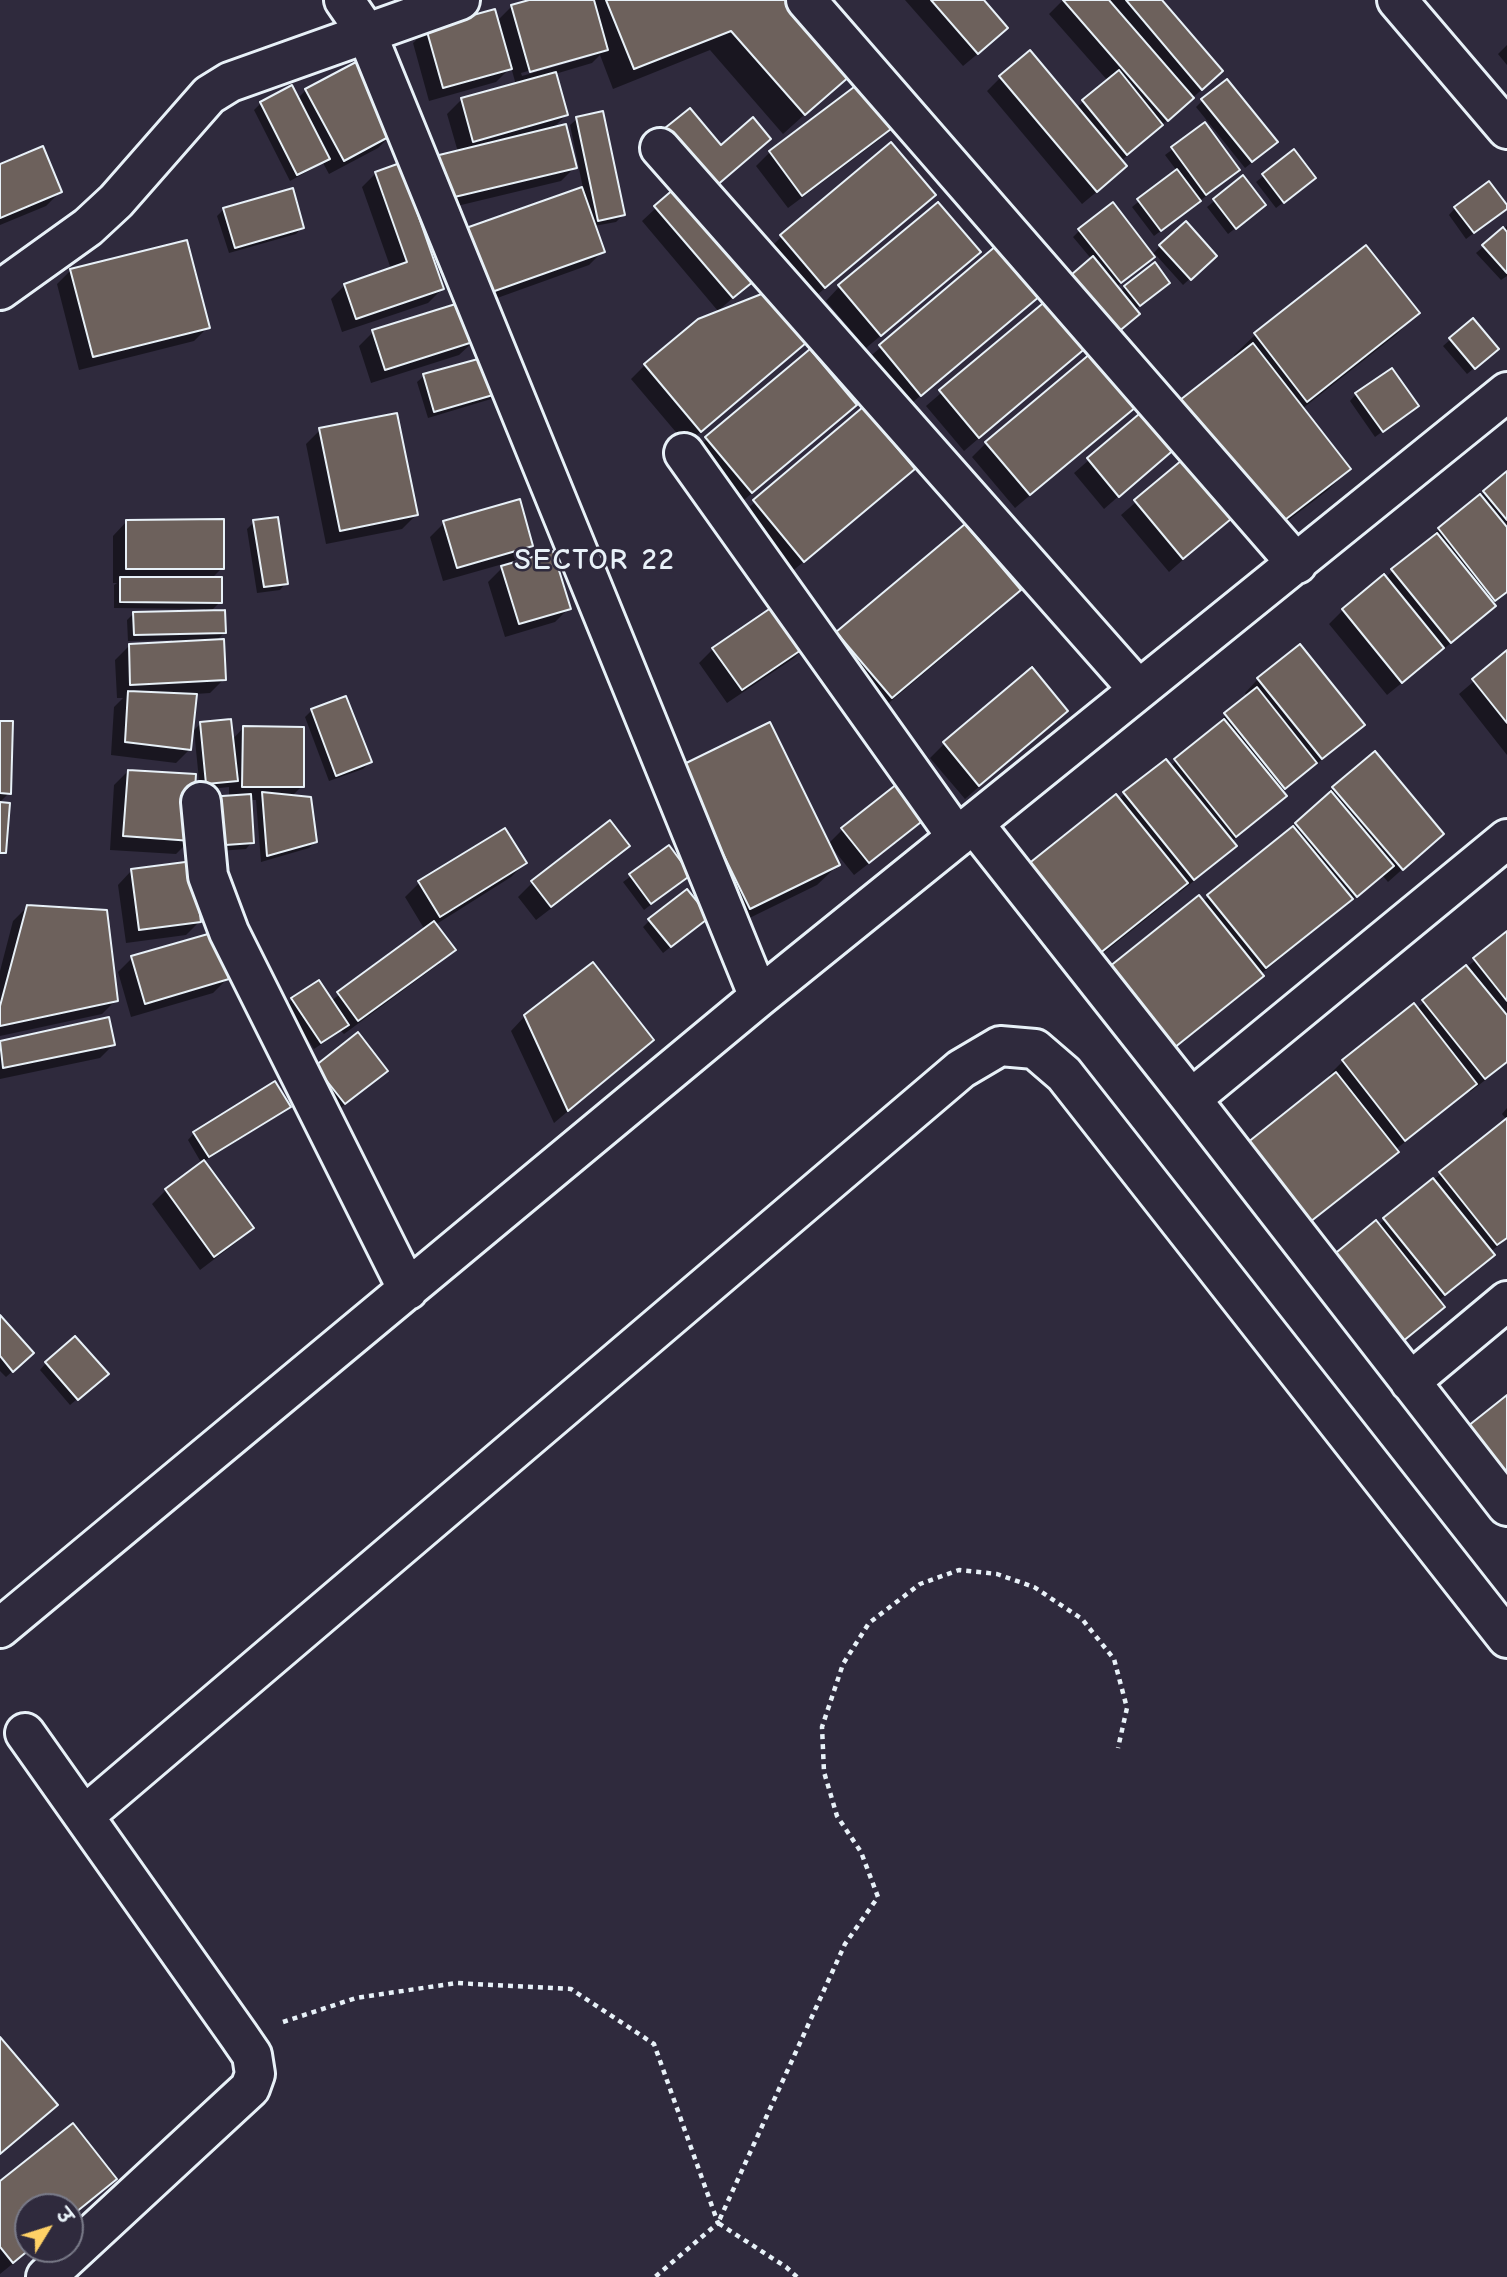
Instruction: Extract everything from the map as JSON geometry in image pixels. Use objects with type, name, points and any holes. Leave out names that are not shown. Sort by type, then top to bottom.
[{"type":"street","points":[[344,0],[366,32],[759,997]]},
{"type":"street","points":[[0,290],[88,227],[116,201],[209,95],[230,82],[460,0]]},
{"type":"street","points":[[806,0],[1297,564]]},
{"type":"street","points":[[1397,0],[1507,129]]},
{"type":"street","points":[[660,148],[1138,689]]},
{"type":"street","points":[[0,1628],[759,997],[1507,392]]},
{"type":"street","points":[[684,453],[965,830],[1191,1099],[1507,1506]]},
{"type":"street","points":[[201,802],[208,876],[229,932],[408,1290]]},
{"type":"street","points":[[1191,1099],[1507,839]]},
{"type":"street","points":[[85,1815],[961,1069],[1000,1046],[1035,1049],[1064,1074],[1507,1638]]},
{"type":"street","points":[[1410,1382],[1507,1301]]},
{"type":"street","points":[[25,1733],[252,2055],[255,2074],[250,2088],[46,2277]]},
{"type":"path","points":[[655,2277],[718,2224],[845,1944],[878,1897],[861,1852],[837,1816],[824,1772],[822,1727],[843,1664],[869,1623],[920,1584],[959,1570],[997,1574],[1034,1587],[1082,1619],[1114,1658],[1127,1708],[1118,1748]]},
{"type":"path","points":[[239,2036],[356,1998],[456,1983],[571,1989],[654,2044],[718,2224],[797,2277]]},
{"type":"building","points":[[529,0],[594,0],[608,50],[530,72],[511,5]]},
{"type":"building","points":[[606,0],[797,0],[858,69],[805,115],[731,31],[634,69]]},
{"type":"building","points":[[931,0],[984,0],[1008,28],[978,54]]},
{"type":"building","points":[[1063,0],[1109,0],[1194,98],[1168,121]]},
{"type":"building","points":[[1126,0],[1162,0],[1223,71],[1202,90]]},
{"type":"building","points":[[495,9],[512,69],[443,88],[426,28]]},
{"type":"building","points":[[1030,50],[1127,166],[1097,192],[999,76]]},
{"type":"building","points":[[356,62],[394,134],[344,161],[305,89]]},
{"type":"building","points":[[1119,70],[1163,125],[1127,155],[1082,100]]},
{"type":"building","points":[[556,72],[568,115],[473,142],[461,98]]},
{"type":"building","points":[[1227,79],[1278,142],[1252,162],[1201,99]]},
{"type":"building","points":[[862,81],[895,126],[802,196],[769,151]]},
{"type":"building","points":[[292,85],[330,159],[297,175],[260,102]]},
{"type":"building","points":[[690,108],[721,145],[753,117],[771,139],[715,187],[665,128]]},
{"type":"building","points":[[603,111],[625,215],[598,221],[576,117]]},
{"type":"building","points":[[1205,122],[1240,170],[1206,195],[1171,147]]},
{"type":"building","points":[[566,124],[577,168],[446,199],[435,156]]},
{"type":"building","points":[[891,142],[936,195],[825,288],[780,235]]},
{"type":"building","points":[[43,146],[62,192],[0,218],[0,164]]},
{"type":"building","points":[[1294,149],[1316,178],[1284,203],[1262,174]]},
{"type":"building","points":[[400,163],[444,289],[356,319],[344,284],[407,262],[375,172]]},
{"type":"building","points":[[1177,169],[1201,201],[1161,231],[1137,199]]},
{"type":"building","points":[[1243,175],[1266,205],[1236,229],[1213,199]]},
{"type":"building","points":[[1489,181],[1507,205],[1507,209],[1474,233],[1454,207]]},
{"type":"building","points":[[582,187],[605,252],[489,293],[466,228]]},
{"type":"building","points":[[293,188],[304,228],[235,248],[223,208]]},
{"type":"building","points":[[675,188],[754,281],[733,298],[654,206]]},
{"type":"building","points":[[938,202],[981,252],[881,336],[838,285]]},
{"type":"building","points":[[1113,202],[1155,257],[1121,283],[1078,229]]},
{"type":"building","points":[[1186,221],[1217,256],[1191,280],[1159,245]]},
{"type":"building","points":[[1503,227],[1507,232],[1507,273],[1482,245]]},
{"type":"building","points":[[187,240],[210,328],[93,357],[70,269]]},
{"type":"building","points":[[997,245],[1040,296],[921,396],[879,345]]},
{"type":"building","points":[[1366,245],[1420,313],[1307,402],[1254,333]]},
{"type":"building","points":[[1093,256],[1140,314],[1117,333],[1071,275]]},
{"type":"building","points":[[1155,262],[1170,283],[1140,306],[1124,286]]},
{"type":"building","points":[[764,293],[806,343],[701,432],[644,364],[698,319]]},
{"type":"building","points":[[1054,294],[1094,341],[979,438],[939,390]]},
{"type":"building","points":[[462,302],[476,341],[385,370],[372,330]]},
{"type":"building","points":[[1473,318],[1499,349],[1475,369],[1449,338]]},
{"type":"building","points":[[1253,343],[1351,469],[1277,526],[1180,400]]},
{"type":"building","points":[[1097,348],[1142,402],[1030,495],[985,442]]},
{"type":"building","points":[[810,349],[857,405],[752,493],[705,437]]},
{"type":"building","points":[[489,356],[500,393],[434,412],[423,374]]},
{"type":"building","points":[[1392,368],[1419,406],[1383,432],[1355,393]]},
{"type":"building","points":[[863,407],[915,469],[804,562],[753,500]]},
{"type":"building","points":[[1145,409],[1177,447],[1119,497],[1087,458]]},
{"type":"building","points":[[397,413],[418,515],[340,531],[319,428]]},
{"type":"building","points":[[1188,455],[1237,514],[1183,559],[1134,500]]},
{"type":"building","points":[[1507,471],[1507,520],[1483,491]]},
{"type":"building","points":[[1480,494],[1507,527],[1507,592],[1495,601],[1438,528]]},
{"type":"building","points":[[520,499],[533,546],[457,568],[443,521]]},
{"type":"building","points":[[278,517],[288,584],[264,587],[253,520]]},
{"type":"building","points":[[224,519],[224,569],[126,569],[126,520]]},
{"type":"building","points":[[965,524],[1021,590],[892,698],[836,632]]},
{"type":"building","points":[[1437,533],[1496,606],[1451,643],[1391,569]]},
{"type":"building","points":[[553,551],[571,609],[519,624],[501,566]]},
{"type":"building","points":[[1384,574],[1444,648],[1402,683],[1342,609]]},
{"type":"building","points":[[120,577],[222,577],[222,603],[120,602]]},
{"type":"building","points":[[781,601],[810,644],[742,690],[712,648]]},
{"type":"building","points":[[225,610],[226,633],[134,635],[133,612]]},
{"type":"building","points":[[224,639],[226,680],[130,685],[129,644]]},
{"type":"building","points":[[1300,644],[1365,725],[1322,759],[1257,678]]},
{"type":"building","points":[[1507,650],[1507,723],[1472,679]]},
{"type":"building","points":[[1032,667],[1068,711],[979,786],[943,742]]},
{"type":"building","points":[[1257,687],[1317,763],[1285,789],[1224,713]]},
{"type":"building","points":[[128,691],[197,694],[191,750],[125,742]]},
{"type":"building","points":[[346,696],[372,762],[336,776],[311,709]]},
{"type":"building","points":[[231,719],[238,781],[206,784],[200,722]]},
{"type":"building","points":[[1224,719],[1287,796],[1236,837],[1174,759]]},
{"type":"building","points":[[0,721],[13,721],[11,794],[0,793]]},
{"type":"building","points":[[770,722],[840,865],[750,909],[680,766]]},
{"type":"building","points":[[243,726],[304,727],[304,787],[242,787]]},
{"type":"building","points":[[1375,751],[1444,834],[1403,870],[1332,787]]},
{"type":"building","points":[[1166,759],[1237,846],[1194,880],[1123,792]]},
{"type":"building","points":[[128,770],[196,774],[192,841],[123,836]]},
{"type":"building","points":[[902,780],[930,815],[869,863],[841,828]]},
{"type":"building","points":[[1331,791],[1394,866],[1357,897],[1295,823]]},
{"type":"building","points":[[262,792],[311,797],[317,842],[267,856]]},
{"type":"building","points":[[251,794],[254,843],[211,846],[208,797]]},
{"type":"building","points":[[1116,794],[1188,883],[1099,954],[1027,865]]},
{"type":"building","points":[[0,802],[10,803],[6,853],[0,853]]},
{"type":"building","points":[[610,820],[630,846],[551,907],[531,881]]},
{"type":"building","points":[[1293,826],[1353,899],[1266,968],[1207,895]]},
{"type":"building","points":[[505,828],[527,863],[440,917],[418,881]]},
{"type":"building","points":[[669,845],[691,875],[651,904],[629,874]]},
{"type":"building","points":[[193,861],[201,922],[139,930],[131,869]]},
{"type":"building","points":[[687,889],[710,917],[671,947],[648,919]]},
{"type":"building","points":[[1199,895],[1264,976],[1174,1048],[1109,967]]},
{"type":"building","points":[[27,905],[107,910],[118,1001],[0,1026],[0,1006]]},
{"type":"building","points":[[434,921],[456,950],[358,1021],[337,992]]},
{"type":"building","points":[[1507,931],[1507,1001],[1473,958]]},
{"type":"building","points":[[215,932],[229,979],[145,1004],[131,956]]},
{"type":"building","points":[[593,962],[654,1040],[568,1111],[524,1015]]},
{"type":"building","points":[[1466,965],[1507,1015],[1507,1062],[1485,1079],[1422,1000]]},
{"type":"building","points":[[319,980],[349,1025],[321,1043],[291,998]]},
{"type":"building","points":[[1414,1003],[1477,1084],[1405,1141],[1342,1060]]},
{"type":"building","points":[[109,1017],[115,1045],[3,1068],[0,1041]]},
{"type":"building","points":[[358,1032],[388,1071],[345,1104],[315,1066]]},
{"type":"building","points":[[1336,1072],[1399,1152],[1310,1222],[1247,1143]]},
{"type":"building","points":[[275,1081],[291,1107],[209,1157],[193,1132]]},
{"type":"building","points":[[1507,1118],[1507,1238],[1497,1245],[1439,1172]]},
{"type":"building","points":[[204,1160],[254,1228],[214,1257],[165,1189]]},
{"type":"building","points":[[1433,1178],[1495,1255],[1445,1295],[1383,1218]]},
{"type":"building","points":[[1376,1220],[1445,1307],[1402,1342],[1332,1256]]},
{"type":"building","points":[[0,1315],[34,1353],[13,1372],[0,1356]]},
{"type":"building","points":[[75,1336],[109,1374],[78,1400],[45,1362]]},
{"type":"building","points":[[1507,1395],[1507,1485],[1463,1430]]},
{"type":"building","points":[[0,2037],[58,2105],[0,2154]]},
{"type":"building","points":[[73,2123],[117,2179],[84,2206],[84,2193],[14,2193],[13,2263],[0,2247],[0,2181]]},
{"type":"district","name":"SECTOR 22","points":[[595,561]]}]
